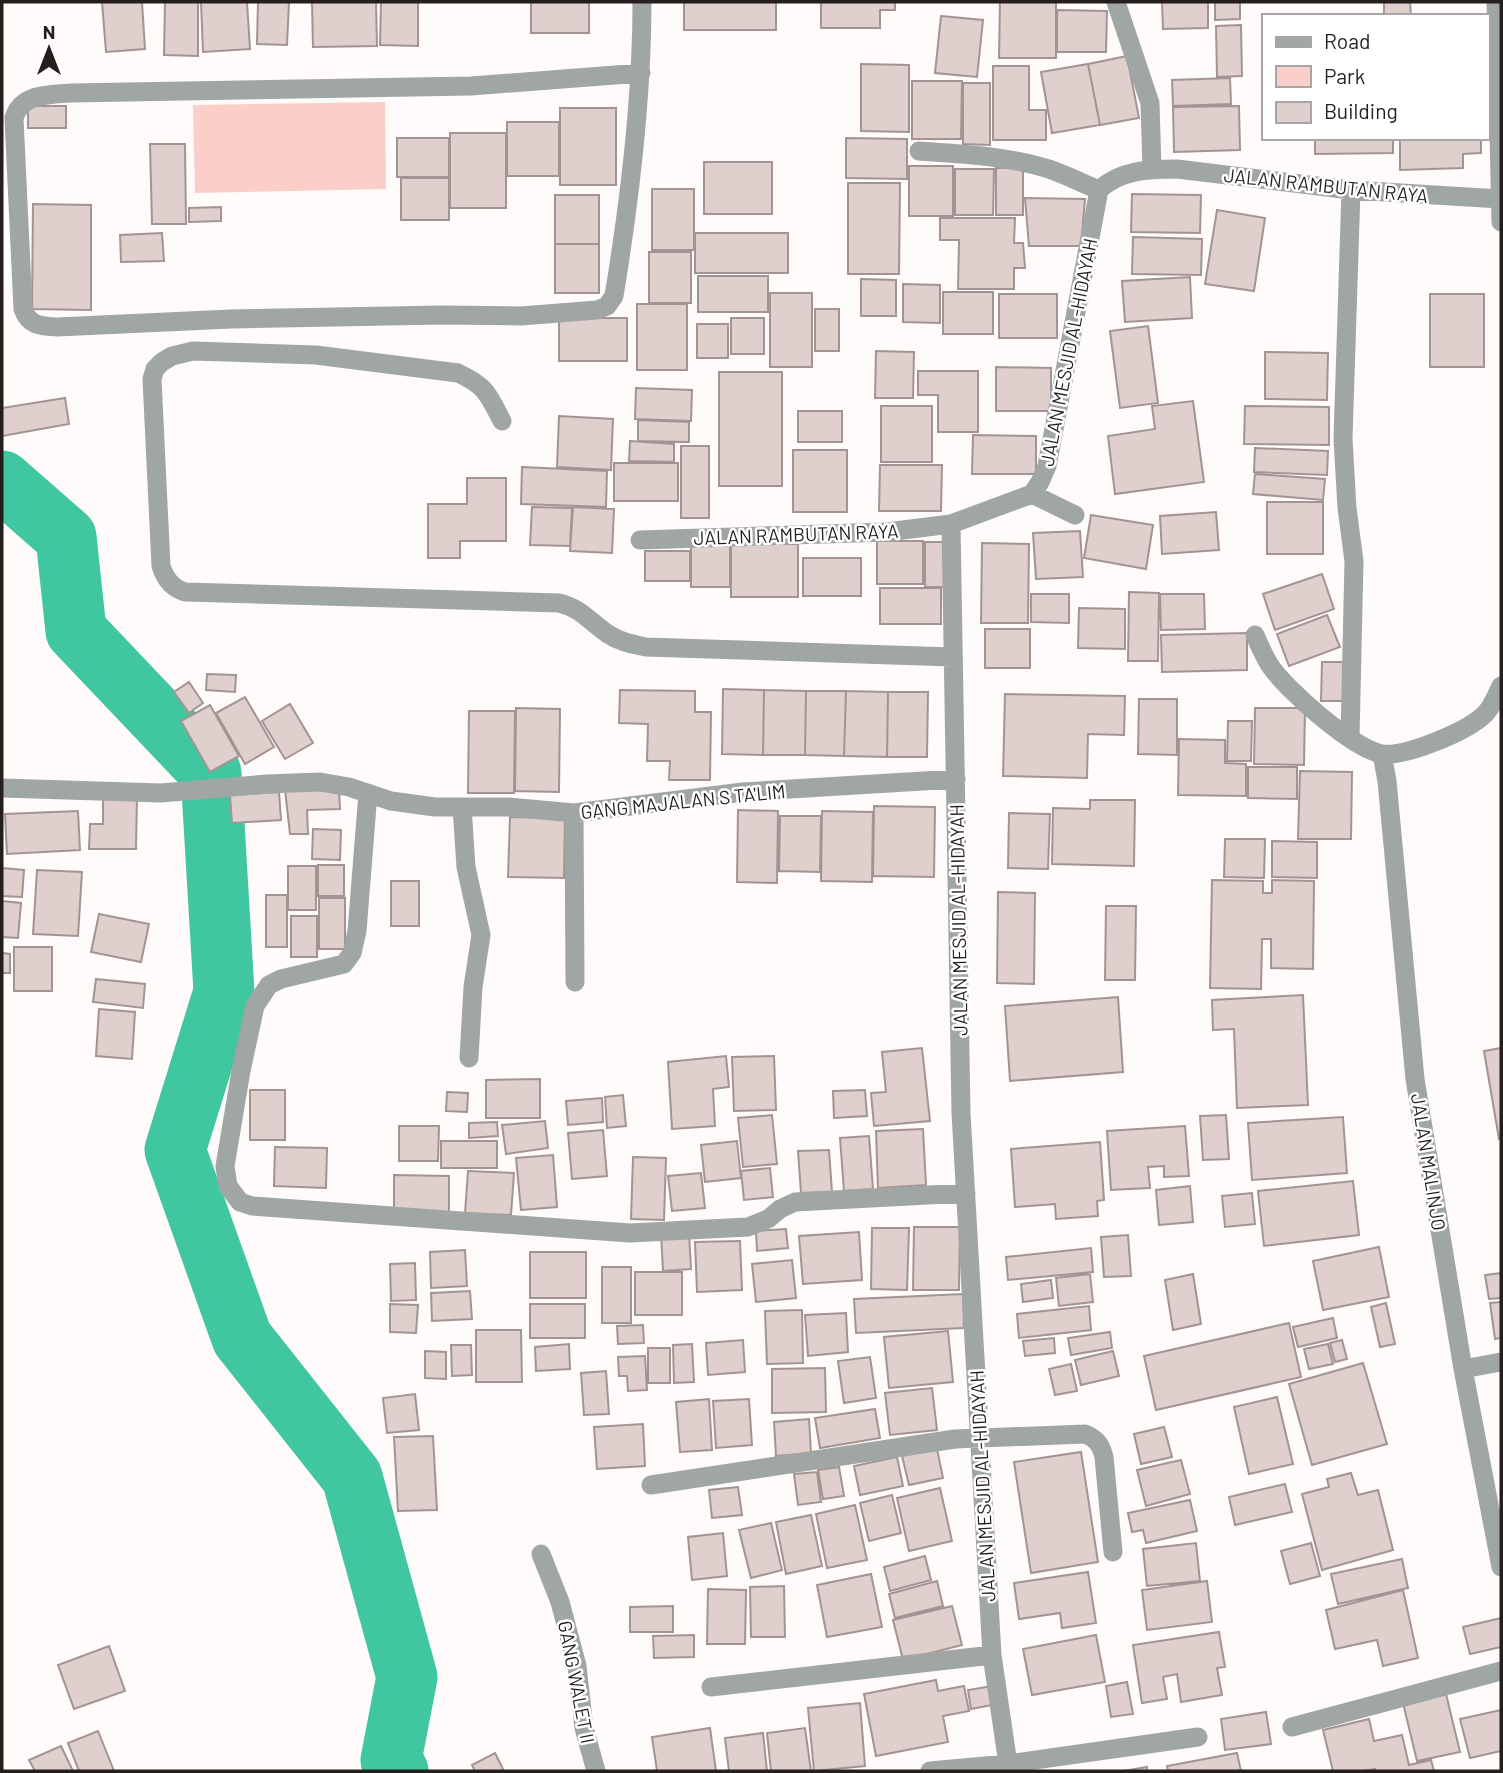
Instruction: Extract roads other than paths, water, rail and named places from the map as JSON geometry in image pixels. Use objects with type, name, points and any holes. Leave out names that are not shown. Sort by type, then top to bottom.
[{"type":"street","points":[[641,73],[471,86],[47,94],[24,102],[17,108],[14,118],[23,309],[26,317],[36,325],[57,327],[244,319],[521,316],[603,308],[614,296],[629,207],[641,73],[642,2]]},
{"type":"street","points":[[919,151],[978,155],[1025,163],[1051,170],[1099,190],[1110,179],[1152,169],[1150,103],[1116,2]]},
{"type":"street","points":[[1496,2],[1501,222]]},
{"type":"street","name":"JALAN RAMBUTAN RAYA","points":[[1152,169],[1177,169],[1351,190],[1501,199]]},
{"type":"street","name":"JALAN MESJID AL-HIDAYAH","points":[[1032,494],[1047,466],[1099,190]]},
{"type":"street","points":[[1350,738],[1354,561],[1347,508],[1343,439],[1351,190]]},
{"type":"street","points":[[502,421],[490,396],[479,382],[458,373],[316,355],[193,351],[172,356],[155,369],[152,379],[161,566],[164,575],[174,588],[185,592],[559,603],[584,613],[606,633],[623,642],[646,648],[952,657]]},
{"type":"street","points":[[951,524],[1032,494],[1074,515]]},
{"type":"street","name":"JALAN RAMBUTAN RAYA","points":[[640,540],[887,532],[951,524]]},
{"type":"street","name":"JALAN MESJID AL-HIDAYAH","points":[[951,524],[961,1113],[992,1655],[1008,1768]]},
{"type":"street","points":[[1255,635],[1269,663],[1318,715],[1350,738],[1382,754],[1406,750],[1462,732],[1487,712],[1501,686]]},
{"type":"street","name":"JALAN MALINJO","points":[[1382,754],[1415,1079],[1463,1369],[1501,1567]]},
{"type":"street","name":"GANG MAJALAN S TA'LIM","points":[[2,788],[161,793],[320,782],[349,787],[391,801],[435,807],[508,807],[574,813],[743,792],[956,779]]},
{"type":"street","points":[[368,793],[357,931],[348,960],[339,967],[281,979],[269,985],[255,1006],[225,1166],[228,1186],[240,1202],[252,1206],[630,1233],[748,1227],[768,1219],[795,1202],[966,1193]]},
{"type":"street","points":[[463,807],[466,867],[481,935],[473,986],[469,1058]]},
{"type":"street","points":[[574,813],[575,982]]},
{"type":"street","points":[[1463,1369],[1501,1362]]},
{"type":"street","points":[[651,1485],[978,1437],[1003,1439],[1073,1432],[1094,1437],[1101,1446],[1113,1552]]},
{"type":"street","name":"GANG WALET II","points":[[541,1555],[560,1602],[573,1653],[583,1728],[596,1771]]},
{"type":"street","points":[[711,1687],[992,1655]]},
{"type":"street","points":[[1292,1727],[1501,1671]]},
{"type":"street","points":[[930,1771],[1008,1768],[1198,1737]]},
{"type":"waterway","points":[[2,481],[66,537],[76,631],[211,773],[224,992],[175,1150],[242,1338],[352,1477],[407,1677],[391,1760],[398,1771]]}]
